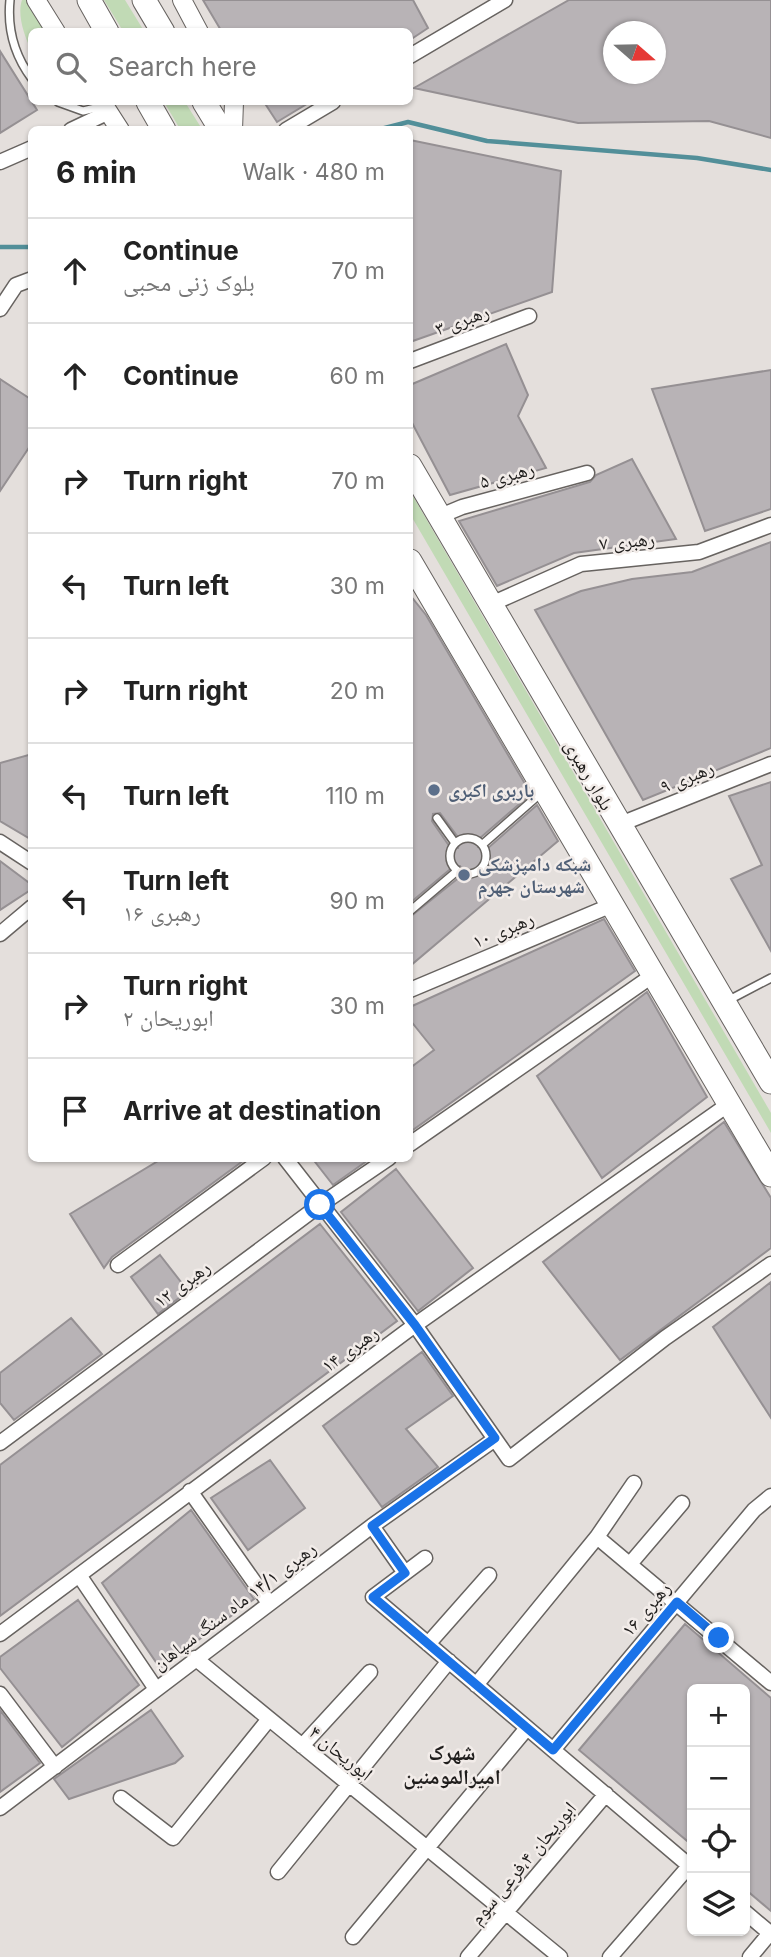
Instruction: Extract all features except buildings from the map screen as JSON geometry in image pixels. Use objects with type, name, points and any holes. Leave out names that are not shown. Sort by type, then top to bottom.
[{"type":"main road","points":[[89,0],[105,28]]},
{"type":"main road","points":[[144,0],[161,28]]},
{"type":"main road","points":[[150,105],[162,126]]},
{"type":"main road","points":[[206,105],[218,126]]},
{"type":"main road","name":"بلوار رهبری","points":[[413,471],[771,1082]]},
{"type":"main road","points":[[413,573],[771,1175]]},
{"type":"street","points":[[36,0],[54,28]]},
{"type":"street","points":[[182,0],[197,28]]},
{"type":"street","points":[[413,54],[505,0]]},
{"type":"street","points":[[233,126],[234,105]]},
{"type":"street","points":[[293,126],[328,105]]},
{"type":"street","points":[[77,126],[105,107],[117,126]]},
{"type":"street","points":[[0,162],[28,150]]},
{"type":"street","points":[[0,309],[16,285],[28,280]]},
{"type":"street","name":"رهبری ۳","points":[[413,360],[529,316]]},
{"type":"street","name":"رهبری ۵","points":[[438,517],[462,507],[587,473]]},
{"type":"street","name":"رهبری ۷","points":[[489,605],[581,564],[699,552],[771,525]]},
{"type":"street","name":"رهبری ۹","points":[[618,825],[771,764]]},
{"type":"street","points":[[0,842],[28,860]]},
{"type":"street","name":"رهبری ۱۰","points":[[413,989],[612,905]]},
{"type":"street","points":[[0,934],[28,911]]},
{"type":"street","points":[[413,1142],[652,976]]},
{"type":"street","name":"رهبری ۱۴","points":[[0,1634],[415,1325],[729,1104]]},
{"type":"street","points":[[118,1265],[259,1162]]},
{"type":"street","points":[[288,1162],[415,1325],[509,1459],[666,1338],[771,1264]]},
{"type":"street","name":"رهبری ۱۲","points":[[0,1443],[320,1205],[383,1162]]},
{"type":"street","name":"رهبری ۱۴/۱ ماه سنگ سپاهان","points":[[0,1808],[195,1658],[495,1438]]},
{"type":"street","points":[[476,1685],[597,1537],[634,1483]]},
{"type":"street","points":[[190,1491],[269,1603]]},
{"type":"street","name":"رهبری ۱۶","points":[[553,1750],[754,1510],[771,1496]]},
{"type":"street","points":[[630,1564],[682,1503]]},
{"type":"street","points":[[372,1526],[405,1573]]},
{"type":"street","points":[[597,1537],[771,1683]]},
{"type":"street","points":[[425,1558],[373,1597],[687,1864]]},
{"type":"street","points":[[428,1644],[489,1574]]},
{"type":"street","points":[[79,1575],[156,1689]]},
{"type":"street","name":"ابوریحان ۴","points":[[195,1658],[560,1957]]},
{"type":"street","points":[[278,1872],[449,1661]]},
{"type":"street","points":[[302,1746],[369,1672]]},
{"type":"street","points":[[0,1693],[55,1767]]},
{"type":"street","points":[[121,1798],[173,1839],[269,1719]]},
{"type":"street","points":[[353,1937],[429,1849],[527,1728]]},
{"type":"street","name":"ابوریحان ۴،فرعی سوم","points":[[468,1957],[606,1794]]},
{"type":"street","points":[[610,1957],[687,1871]]},
{"type":"street","points":[[750,1916],[770,1934],[750,1957]]},
{"type":"lane","points":[[10,0],[7,26],[22,66],[28,74]]},
{"type":"lane","points":[[66,105],[83,111],[105,107]]},
{"type":"lane","points":[[483,844],[544,790]]},
{"type":"lane","points":[[437,818],[455,843]]},
{"type":"lane","points":[[455,843],[467,838],[483,844]]},
{"type":"lane","points":[[455,843],[450,859],[457,871],[472,874],[483,868],[487,856],[483,844]]},
{"type":"lane","points":[[413,908],[457,871]]},
{"type":"lane","points":[[725,1002],[771,978]]},
{"type":"green space","points":[[22,0],[28,0],[44,28],[28,28],[28,42],[22,25]]},
{"type":"green space","points":[[104,0],[125,0],[142,28],[121,28]]},
{"type":"green space","points":[[166,105],[187,105],[200,126],[178,126]]},
{"type":"green space","points":[[413,496],[771,1113],[771,1133],[413,519]]},
{"type":"waterway","points":[[392,126],[408,122],[487,141],[697,158],[771,170]]},
{"type":"waterway","points":[[0,247],[28,247]]},
{"type":"place","name":"باربری اکبری","points":[[434,790]]},
{"type":"place","name":"شبکه دامپزشکی شهرستان جهرم","points":[[464,875]]},
{"type":"district","name":"شهرک امیرالمومنین","points":[[452,1764]]},
{"type":"route","points":[[320,1205],[415,1325],[495,1438],[372,1526],[405,1573],[373,1597],[553,1750],[677,1602],[719,1638]]}]
